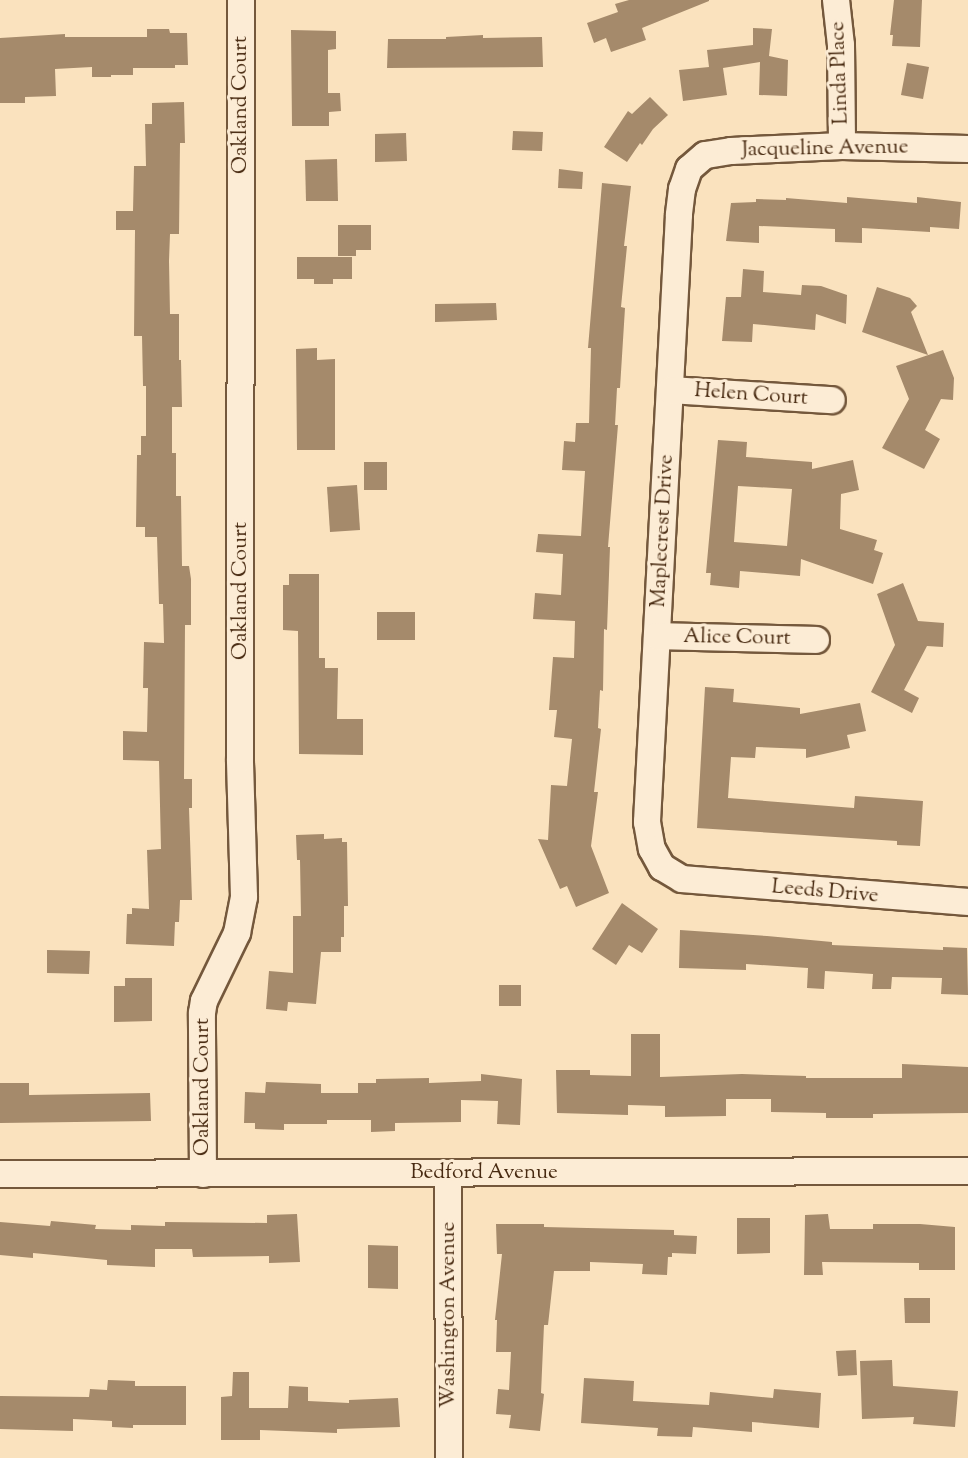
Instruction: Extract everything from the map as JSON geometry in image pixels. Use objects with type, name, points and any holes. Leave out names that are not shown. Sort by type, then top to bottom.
[{"type":"street","name":"Oakland Court","points":[[203,1174],[202,1013],[204,1001],[237,933],[244,897],[240,759],[241,0]]},
{"type":"street","name":"Linda Place","points":[[836,0],[842,45],[842,146]]},
{"type":"street","name":"Jacqueline Avenue","points":[[689,170],[705,154],[842,146],[968,149]]},
{"type":"street","name":"Maplecrest Drive","points":[[682,879],[662,867],[652,849],[647,822],[679,215],[682,189],[689,170]]},
{"type":"street","name":"Helen Court","points":[[671,390],[832,400]]},
{"type":"street","name":"Alice Court","points":[[657,636],[816,640]]},
{"type":"street","name":"Leeds Drive","points":[[682,879],[968,902]]},
{"type":"street","name":"Bedford Avenue","points":[[0,1174],[968,1171]]},
{"type":"street","name":"Washington Avenue","points":[[448,1173],[449,1458]]},
{"type":"building","points":[[629,0],[709,1],[642,28],[646,40],[611,52],[606,38],[594,43],[587,23],[618,12],[615,4]]},
{"type":"building","points":[[894,0],[922,0],[920,47],[892,46],[893,35],[890,35]]},
{"type":"building","points":[[753,28],[772,29],[769,56],[788,60],[787,96],[759,95],[760,62],[723,68],[727,95],[683,101],[679,70],[709,67],[707,50],[753,45]]},
{"type":"building","points":[[147,29],[169,29],[170,33],[187,33],[188,65],[175,65],[175,68],[133,68],[133,75],[111,75],[111,77],[92,77],[92,67],[55,69],[56,96],[25,97],[25,103],[0,103],[0,38],[65,34],[65,37],[147,37]]},
{"type":"building","points":[[291,30],[336,31],[336,49],[328,50],[328,93],[340,93],[341,111],[329,112],[329,126],[292,126]]},
{"type":"building","points":[[483,35],[483,38],[542,37],[543,67],[387,68],[388,39],[446,39],[446,37]]},
{"type":"building","points":[[907,63],[929,67],[923,99],[901,95]]},
{"type":"building","points":[[650,97],[668,115],[653,129],[642,145],[640,143],[627,162],[604,147],[628,111],[632,114]]},
{"type":"building","points":[[184,102],[185,143],[180,143],[179,234],[170,234],[169,261],[170,314],[179,314],[182,407],[172,407],[172,453],[176,453],[176,496],[181,496],[182,566],[189,566],[191,579],[191,625],[185,625],[184,779],[192,779],[192,808],[189,808],[192,900],[180,900],[179,922],[175,922],[174,946],[126,944],[127,914],[132,914],[132,908],[149,909],[147,850],[161,849],[159,761],[123,760],[123,731],[147,732],[148,688],[143,688],[144,642],[164,643],[163,604],[159,604],[157,537],[145,537],[145,527],[136,527],[137,455],[141,455],[141,436],[146,436],[146,386],[143,386],[142,336],[134,336],[135,230],[116,230],[116,211],[133,211],[134,166],[146,166],[145,124],[152,124],[152,103]]},
{"type":"building","points":[[513,131],[543,132],[542,151],[512,150]]},
{"type":"building","points":[[406,133],[407,161],[375,162],[375,134]]},
{"type":"building","points":[[337,159],[338,201],[306,201],[305,160]]},
{"type":"building","points":[[559,169],[583,172],[582,189],[558,188]]},
{"type":"building","points":[[602,183],[631,186],[624,246],[627,246],[621,307],[625,308],[620,388],[617,388],[615,425],[618,425],[608,547],[610,547],[607,630],[604,629],[603,691],[600,690],[598,728],[601,729],[594,792],[598,792],[591,846],[609,893],[576,907],[567,886],[560,889],[538,839],[548,840],[551,785],[567,786],[572,739],[554,737],[557,710],[549,710],[553,657],[574,658],[575,621],[533,619],[535,593],[561,595],[563,554],[536,552],[538,534],[581,536],[585,471],[562,470],[564,441],[575,442],[576,423],[589,423],[591,348],[588,348]]},
{"type":"building","points":[[847,197],[917,203],[917,197],[961,202],[959,229],[930,227],[930,232],[862,228],[862,243],[835,242],[835,229],[759,226],[759,243],[726,241],[731,203],[756,202],[756,199],[786,200],[786,198],[847,203]]},
{"type":"building","points":[[338,225],[371,225],[371,250],[356,250],[356,256],[338,256]]},
{"type":"building","points":[[297,257],[352,257],[352,279],[333,279],[333,284],[314,284],[314,279],[297,279]]},
{"type":"building","points":[[743,269],[764,271],[763,292],[801,295],[802,285],[821,286],[847,295],[846,324],[816,314],[815,330],[753,324],[752,342],[722,341],[726,297],[741,297]]},
{"type":"building","points":[[877,287],[910,298],[917,306],[911,312],[928,355],[862,332]]},
{"type":"building","points":[[496,303],[497,320],[435,322],[435,304]]},
{"type":"building","points":[[317,348],[317,360],[335,359],[335,450],[297,450],[296,349]]},
{"type":"building","points":[[943,350],[954,378],[953,400],[941,399],[925,430],[940,439],[924,469],[882,448],[909,399],[896,366]]},
{"type":"building","points":[[718,440],[747,442],[746,457],[812,462],[812,469],[853,460],[859,490],[841,494],[840,529],[877,540],[874,550],[883,553],[873,584],[801,559],[800,576],[740,571],[739,588],[710,585],[711,573],[706,573]],"holes":[[[738,486],[792,489],[787,546],[734,542]]]},
{"type":"building","points":[[364,462],[387,462],[387,490],[364,490]]},
{"type":"building","points":[[357,485],[360,530],[330,532],[327,487]]},
{"type":"building","points":[[289,574],[319,574],[319,658],[325,658],[325,668],[338,668],[337,719],[363,719],[363,755],[299,754],[298,631],[283,630],[283,585],[289,585]]},
{"type":"building","points":[[903,583],[918,621],[944,623],[943,647],[927,646],[904,690],[919,698],[912,713],[871,692],[895,645],[877,594]]},
{"type":"building","points":[[377,612],[415,612],[415,640],[377,640]]},
{"type":"building","points":[[705,687],[734,689],[733,702],[800,708],[800,714],[860,703],[866,731],[847,735],[850,748],[806,758],[806,749],[756,747],[755,758],[731,757],[728,798],[854,808],[855,796],[923,801],[920,846],[897,845],[897,841],[697,828]]},
{"type":"building","points":[[324,834],[324,839],[342,838],[342,842],[347,842],[348,906],[344,906],[344,937],[341,937],[341,952],[321,952],[316,1004],[288,1002],[287,1011],[266,1009],[269,971],[293,973],[293,916],[301,916],[300,860],[297,860],[296,835]]},
{"type":"building","points":[[622,903],[658,929],[642,953],[629,945],[616,965],[592,949]]},
{"type":"building","points":[[680,930],[832,942],[832,945],[943,950],[943,947],[967,948],[968,995],[941,994],[942,978],[892,977],[891,989],[872,989],[873,974],[825,971],[824,989],[807,988],[808,968],[746,964],[746,970],[679,968]]},
{"type":"building","points":[[47,950],[90,951],[89,974],[47,973]]},
{"type":"building","points":[[125,978],[152,978],[152,1021],[114,1022],[114,986],[125,986]]},
{"type":"building","points":[[499,985],[521,985],[521,1006],[499,1006]]},
{"type":"building","points":[[631,1034],[660,1034],[660,1077],[742,1074],[806,1076],[806,1078],[902,1078],[902,1064],[968,1067],[968,1113],[873,1114],[873,1118],[826,1118],[826,1113],[771,1112],[771,1099],[726,1099],[726,1116],[665,1117],[665,1106],[628,1105],[628,1115],[557,1113],[556,1070],[590,1070],[590,1075],[631,1076]]},
{"type":"building","points":[[481,1074],[522,1079],[520,1125],[497,1124],[498,1101],[461,1100],[461,1122],[395,1123],[395,1131],[371,1132],[371,1120],[327,1120],[327,1124],[284,1124],[284,1130],[255,1129],[255,1123],[244,1123],[245,1092],[265,1093],[266,1082],[321,1084],[321,1093],[358,1093],[358,1083],[376,1083],[376,1079],[429,1078],[429,1083],[481,1081]]},
{"type":"building","points":[[0,1083],[29,1083],[29,1095],[150,1093],[151,1121],[0,1123]]},
{"type":"building","points":[[297,1214],[300,1262],[269,1263],[269,1256],[193,1257],[192,1249],[155,1249],[155,1267],[107,1265],[107,1260],[33,1253],[33,1258],[0,1255],[0,1222],[50,1226],[51,1221],[96,1225],[95,1229],[131,1230],[131,1225],[165,1226],[165,1222],[267,1223],[267,1215]]},
{"type":"building","points":[[828,1214],[830,1229],[873,1229],[873,1224],[955,1227],[955,1270],[919,1270],[919,1263],[822,1262],[823,1275],[804,1275],[805,1215]]},
{"type":"building","points":[[737,1218],[770,1218],[770,1253],[737,1254]]},
{"type":"building","points":[[496,1224],[674,1230],[674,1235],[697,1236],[696,1254],[672,1253],[672,1257],[668,1257],[667,1275],[642,1274],[643,1264],[590,1262],[590,1271],[554,1271],[548,1325],[544,1325],[541,1393],[544,1394],[540,1431],[509,1428],[511,1415],[496,1414],[498,1389],[509,1390],[511,1352],[496,1352],[497,1320],[495,1320],[502,1254],[497,1254]]},
{"type":"building","points":[[368,1245],[398,1246],[398,1289],[368,1288]]},
{"type":"building","points":[[904,1298],[930,1298],[930,1323],[905,1323]]},
{"type":"building","points":[[856,1350],[857,1375],[838,1376],[836,1351]]},
{"type":"building","points":[[892,1360],[893,1386],[958,1391],[955,1427],[913,1424],[914,1417],[862,1419],[860,1361]]},
{"type":"building","points":[[233,1372],[249,1372],[249,1408],[288,1408],[289,1386],[308,1387],[308,1401],[349,1403],[349,1400],[398,1398],[400,1427],[337,1429],[337,1433],[260,1430],[260,1440],[221,1440],[221,1397],[232,1396]]},
{"type":"building","points":[[584,1378],[634,1381],[633,1401],[709,1405],[710,1392],[773,1398],[774,1389],[821,1393],[819,1428],[752,1422],[752,1432],[693,1427],[692,1437],[657,1436],[658,1428],[581,1423]]},
{"type":"building","points":[[108,1380],[135,1381],[135,1386],[186,1386],[186,1425],[112,1427],[112,1421],[73,1419],[73,1431],[0,1429],[0,1396],[89,1397],[90,1389],[107,1390]]}]
